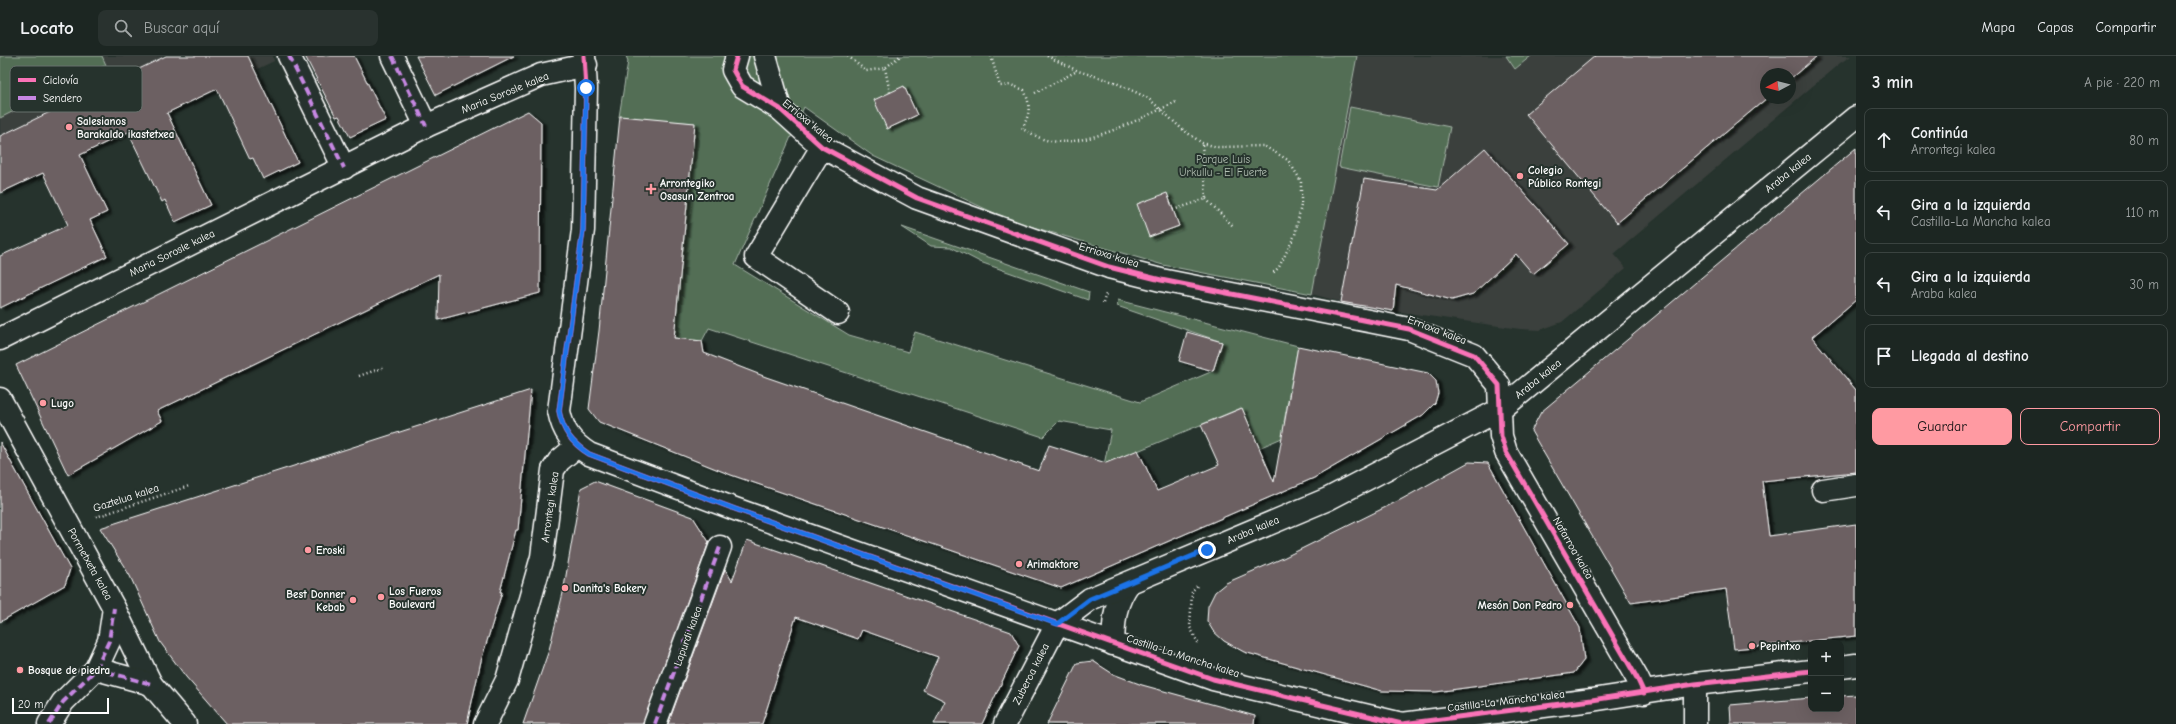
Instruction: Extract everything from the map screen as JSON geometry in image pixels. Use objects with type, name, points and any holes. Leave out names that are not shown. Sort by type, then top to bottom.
[{"type":"street","points":[[288,56],[344,168]]},
{"type":"street","points":[[392,56],[426,126]]},
{"type":"street","name":"Errioxa kalea","points":[[737,56],[733,70],[742,86],[780,109],[822,147],[917,198],[1109,267],[1161,280],[1408,329],[1474,355],[1499,385],[1501,409]]},
{"type":"street","name":"Errioxa kalea","points":[[765,56],[780,109]]},
{"type":"street","points":[[577,446],[565,432],[559,411],[583,230],[585,60]]},
{"type":"street","name":"Maria Sorosle kalea","points":[[0,339],[426,126],[541,76],[585,60]]},
{"type":"street","name":"Araba kalea","points":[[1057,624],[1090,599],[1328,499],[1501,409],[1856,118]]},
{"type":"street","points":[[822,147],[756,257],[838,313]]},
{"type":"street","name":"Pormetxeta kalea","points":[[0,400],[114,608],[151,684],[185,724]]},
{"type":"street","name":"Nafarroa kalea","points":[[1501,409],[1501,436],[1506,452],[1638,678],[1644,693]]},
{"type":"street","name":"Castilla-La Mancha kalea","points":[[577,446],[589,454],[735,509],[1113,644],[1213,678],[1402,724],[1644,693],[1695,684],[1808,671]]},
{"type":"street","name":"Arrontegi kalea","points":[[485,724],[499,700],[507,680],[542,557],[553,470],[559,461],[577,446]]},
{"type":"street","points":[[1822,490],[1856,485]]},
{"type":"street","name":"Lapurdi kalea","points":[[655,724],[720,547]]},
{"type":"street","points":[[1113,644],[1113,624],[1118,598],[1128,583]]},
{"type":"street","points":[[49,724],[63,702],[96,669],[109,641],[114,608]]},
{"type":"street","name":"Zuberoa kalea","points":[[1005,724],[1057,624]]},
{"type":"street","points":[[1844,667],[1856,665]]},
{"type":"street","points":[[96,669],[151,684]]},
{"type":"street","points":[[1695,684],[1696,724]]},
{"type":"path","points":[[848,56],[866,71],[885,68],[900,56]]},
{"type":"path","points":[[990,56],[1000,86],[1011,86],[1024,90],[1029,102],[1027,120],[1022,128],[1046,140],[1068,142],[1092,138],[1176,102]]},
{"type":"path","points":[[1047,56],[1078,71],[1114,82],[1148,98],[1182,129],[1202,143],[1218,147],[1264,146],[1288,160],[1301,180],[1301,205],[1295,235],[1279,267],[1249,297]]},
{"type":"path","points":[[885,68],[890,93]]},
{"type":"path","points":[[1035,93],[1078,71]]},
{"type":"path","points":[[1202,143],[1206,199],[1234,227]]},
{"type":"path","points":[[1173,210],[1206,199]]},
{"type":"path","points":[[1103,303],[1106,294]]},
{"type":"path","points":[[359,376],[385,367]]},
{"type":"path","points":[[1207,550],[1211,571],[1192,591],[1190,627],[1213,678]]},
{"type":"shaded area","name":"Salesianos Barakaldo ikastetxea","points":[[0,56],[273,56],[274,61],[0,193]]},
{"type":"shaded area","name":"Colegio Público Rontegi","points":[[1357,56],[1506,56],[1515,69],[1531,56],[1851,56],[1840,63],[1796,100],[1796,68],[1760,68],[1760,104],[1791,104],[1614,254],[1626,268],[1562,322],[1540,330],[1520,329],[1341,302],[1312,294]]},
{"type":"green space","points":[[0,56],[102,56],[106,65],[104,66],[10,66],[10,112],[12,112],[0,118]]},
{"type":"green space","name":"Parque Luis Urkullu - El Fuerte","points":[[626,56],[1357,56],[1312,294],[1163,265],[1009,220],[873,156],[804,107],[735,265],[849,335],[908,352],[915,332],[1140,402],[1213,371],[1222,342],[1117,306],[1118,300],[1298,346],[1284,422],[1291,434],[1259,448],[1241,408],[1104,465],[1111,430],[1059,421],[1043,437],[709,328],[702,341],[674,338],[694,123],[619,117],[628,61]]},
{"type":"green space","points":[[1506,56],[1531,56],[1515,69]]},
{"type":"green space","points":[[1350,107],[1450,127],[1438,187],[1339,167]]},
{"type":"green space","points":[[902,227],[1089,292],[1088,300],[980,262],[951,247],[931,246]]},
{"type":"building","points":[[166,56],[248,56],[298,162],[263,179],[253,158],[250,159],[217,89],[167,113],[211,205],[175,222],[165,200],[162,202],[128,132],[80,155],[107,212],[90,220],[107,256],[0,308],[0,256],[68,225],[43,173],[0,193],[0,136],[50,112],[142,112],[142,68]]},
{"type":"building","points":[[305,56],[354,56],[386,120],[350,137],[339,116],[336,117]]},
{"type":"building","points":[[416,56],[514,56],[436,95]]},
{"type":"building","points":[[1595,56],[1817,56],[1796,74],[1796,68],[1760,68],[1760,104],[1617,223],[1526,114]]},
{"type":"building","points":[[904,86],[917,115],[887,129],[874,100]]},
{"type":"building","points":[[528,111],[541,122],[540,293],[438,320],[439,274],[157,411],[162,421],[68,475],[16,365]]},
{"type":"building","points":[[620,116],[695,123],[674,338],[702,341],[704,353],[766,377],[1039,471],[1049,445],[1106,463],[1138,450],[1157,491],[1219,465],[1201,425],[1242,408],[1274,482],[1298,346],[1428,373],[1436,381],[1438,393],[1435,403],[1423,415],[1314,478],[1061,588],[731,475],[599,422],[589,409],[599,331]]},
{"type":"building","points":[[1485,148],[1569,244],[1533,274],[1516,254],[1473,294],[1452,300],[1396,285],[1393,311],[1341,302],[1364,179],[1437,190]]},
{"type":"building","points":[[1856,148],[1856,300],[1812,337],[1856,390],[1856,472],[1762,481],[1769,536],[1856,524],[1856,636],[1734,649],[1726,589],[1631,603],[1531,431],[1541,412]]},
{"type":"building","points":[[1167,193],[1179,226],[1149,237],[1137,204]]},
{"type":"building","points":[[1187,332],[1222,342],[1213,371],[1179,361]]},
{"type":"building","points":[[531,390],[518,530],[516,530],[500,592],[502,592],[481,661],[467,724],[227,724],[186,677],[160,642],[130,576],[100,528]]},
{"type":"building","points":[[0,442],[70,569],[65,585],[0,622]]},
{"type":"building","points":[[1469,462],[1488,463],[1580,628],[1584,660],[1574,673],[1436,692],[1382,691],[1244,652],[1224,641],[1213,631],[1207,621],[1208,606],[1215,592],[1226,583],[1283,558],[1402,499]]},
{"type":"building","points":[[595,481],[693,517],[709,542],[643,724],[523,724],[549,650],[563,593],[581,488]]},
{"type":"building","points":[[747,540],[1011,632],[1019,646],[982,724],[934,724],[945,701],[923,690],[938,657],[862,630],[858,639],[796,617],[762,724],[668,724],[725,569],[732,581]]},
{"type":"building","points":[[1093,661],[1113,674],[1142,685],[1255,716],[1254,724],[1047,724],[1077,663]]},
{"type":"building","points":[[1856,695],[1856,724],[1731,724],[1730,705],[1808,698],[1808,712],[1844,712],[1844,696]]},
{"type":"marked path","points":[[289,56],[344,168]]},
{"type":"marked path","points":[[392,56],[426,126]]},
{"type":"marked path","points":[[655,724],[720,547]]},
{"type":"marked path","points":[[49,724],[63,702],[96,669],[109,641],[114,608]]},
{"type":"marked path","points":[[96,669],[151,684]]},
{"type":"cycle path","points":[[584,56],[586,88],[583,230],[559,411],[563,425],[569,436],[578,446],[589,454],[735,509],[1213,679],[1402,724],[1592,700],[1695,684],[1808,671]]},
{"type":"cycle path","points":[[737,56],[733,70],[742,86],[780,109],[822,147],[917,198],[1109,267],[1161,280],[1409,329],[1474,355],[1499,385],[1501,436],[1506,452],[1637,678],[1644,693]]},
{"type":"place","name":"Salesianos Barakaldo ikastetxea","points":[[69,127]]},
{"type":"place","name":"Colegio Público Rontegi","points":[[1520,176]]},
{"type":"place","name":"Arrontegiko Osasun Zentroa","points":[[651,189]]},
{"type":"place","name":"Lugo","points":[[43,403]]},
{"type":"place","name":"Eroski","points":[[308,550]]},
{"type":"place","name":"Arimaktore","points":[[1019,564]]},
{"type":"place","name":"Danita's Bakery","points":[[565,588]]},
{"type":"place","name":"Los Fueros Boulevard","points":[[381,597]]},
{"type":"place","name":"Best Donner Kebab","points":[[353,600]]},
{"type":"place","name":"Mesón Don Pedro","points":[[1570,605]]},
{"type":"place","name":"Pepintxo","points":[[1752,646]]},
{"type":"place","name":"Bosque de piedra","points":[[20,670]]},
{"type":"route","points":[[586,88],[583,230],[559,411],[561,424],[565,432],[577,446],[589,454],[735,509],[1057,624],[1090,599],[1207,550]]}]
